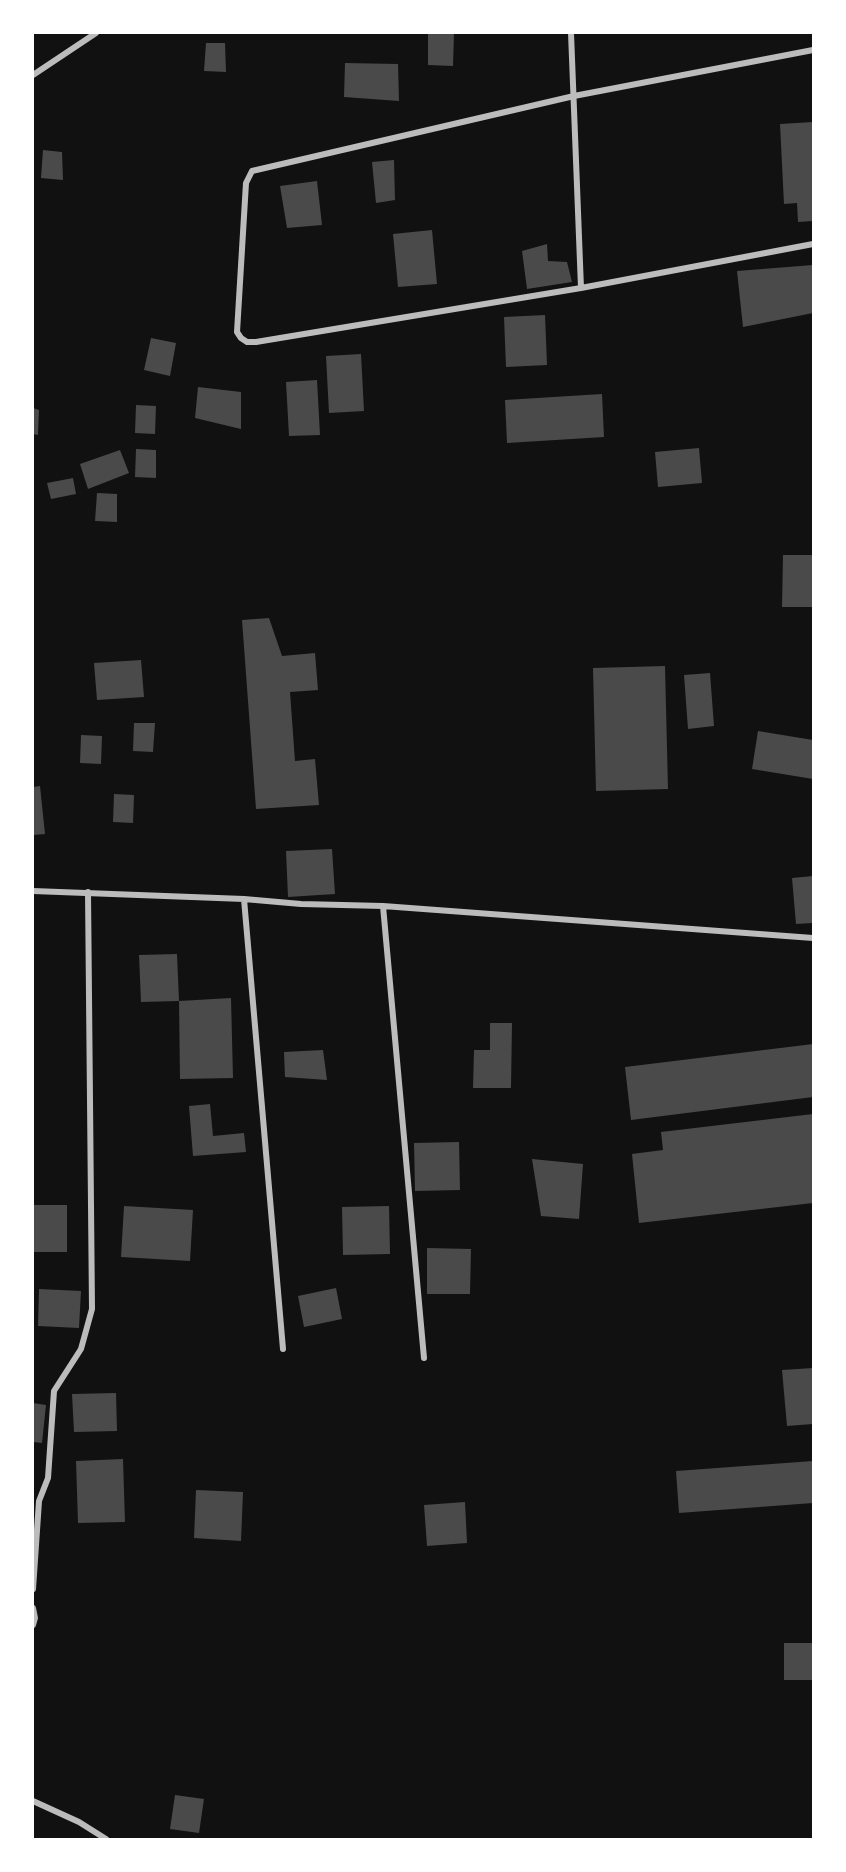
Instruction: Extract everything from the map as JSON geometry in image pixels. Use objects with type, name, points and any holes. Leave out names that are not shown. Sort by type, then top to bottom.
[{"type":"street","points":[[33,75],[96,33]]},
{"type":"street","points":[[572,33],[580,288]]},
{"type":"street","points":[[813,50],[574,96],[252,171],[246,183],[237,332],[248,342],[256,342],[580,288],[813,243]]},
{"type":"street","points":[[33,891],[383,906],[813,938]]},
{"type":"street","points":[[33,1589],[39,1501],[48,1478],[54,1391],[81,1349],[93,1309],[88,892]]},
{"type":"street","points":[[244,899],[283,1349]]},
{"type":"street","points":[[383,906],[424,1358]]},
{"type":"street","points":[[33,1608],[35,1618],[33,1625]]},
{"type":"street","points":[[33,1801],[79,1822],[106,1839]]},
{"type":"building","points":[[428,33],[454,33],[453,66],[428,65]]},
{"type":"building","points":[[206,43],[225,43],[226,72],[204,71]]},
{"type":"building","points":[[345,63],[398,64],[399,101],[344,97]]},
{"type":"building","points":[[813,122],[813,221],[798,222],[797,203],[784,204],[780,124]]},
{"type":"building","points":[[43,150],[62,152],[63,180],[41,178]]},
{"type":"building","points":[[394,160],[395,200],[376,203],[372,162]]},
{"type":"building","points":[[317,181],[322,225],[287,228],[280,186]]},
{"type":"building","points":[[432,230],[437,284],[398,287],[393,234]]},
{"type":"building","points":[[547,244],[548,261],[567,262],[572,282],[527,289],[522,251]]},
{"type":"building","points":[[813,265],[813,313],[743,327],[737,271]]},
{"type":"building","points":[[545,315],[547,365],[506,367],[504,317]]},
{"type":"building","points":[[151,338],[176,343],[170,376],[144,370]]},
{"type":"building","points":[[361,354],[364,411],[329,413],[326,356]]},
{"type":"building","points":[[317,380],[320,435],[289,436],[286,382]]},
{"type":"building","points":[[198,387],[241,392],[241,429],[195,418]]},
{"type":"building","points":[[602,394],[604,437],[507,443],[505,400]]},
{"type":"building","points":[[136,405],[156,406],[155,434],[135,433]]},
{"type":"building","points":[[33,408],[39,410],[38,435],[33,434]]},
{"type":"building","points":[[699,448],[702,483],[658,487],[655,452]]},
{"type":"building","points":[[136,449],[156,450],[156,478],[135,477]]},
{"type":"building","points":[[120,450],[129,473],[88,489],[80,464]]},
{"type":"building","points":[[73,478],[76,494],[51,499],[47,483]]},
{"type":"building","points":[[97,493],[117,494],[117,522],[95,521]]},
{"type":"building","points":[[783,555],[813,555],[813,607],[782,607]]},
{"type":"building","points":[[269,618],[282,656],[315,653],[318,690],[290,692],[295,761],[315,759],[319,805],[256,809],[242,620]]},
{"type":"building","points":[[141,660],[144,697],[97,700],[94,663]]},
{"type":"building","points":[[665,666],[668,789],[596,791],[593,668]]},
{"type":"building","points":[[710,673],[714,726],[688,729],[684,675]]},
{"type":"building","points":[[134,723],[155,723],[153,752],[133,751]]},
{"type":"building","points":[[758,731],[813,740],[813,779],[752,769]]},
{"type":"building","points":[[81,735],[102,736],[101,764],[80,763]]},
{"type":"building","points":[[40,786],[45,834],[33,835],[33,787]]},
{"type":"building","points":[[114,794],[134,795],[133,823],[113,822]]},
{"type":"building","points":[[332,849],[335,894],[288,897],[286,851]]},
{"type":"building","points":[[813,876],[813,923],[796,924],[792,878]]},
{"type":"building","points":[[177,954],[179,1001],[141,1002],[139,955]]},
{"type":"building","points":[[231,998],[233,1078],[180,1079],[179,1001]]},
{"type":"building","points":[[490,1023],[512,1023],[511,1088],[473,1088],[474,1050],[490,1050]]},
{"type":"building","points":[[813,1044],[813,1097],[631,1120],[625,1067]]},
{"type":"building","points":[[323,1050],[327,1080],[285,1077],[284,1052]]},
{"type":"building","points":[[210,1104],[213,1136],[244,1133],[246,1152],[193,1156],[189,1106]]},
{"type":"building","points":[[813,1114],[813,1203],[639,1223],[632,1154],[663,1150],[661,1132]]},
{"type":"building","points":[[459,1142],[460,1190],[415,1191],[414,1143]]},
{"type":"building","points":[[532,1159],[583,1164],[579,1219],[541,1216]]},
{"type":"building","points":[[33,1205],[67,1205],[67,1252],[33,1252]]},
{"type":"building","points":[[124,1206],[193,1210],[190,1261],[121,1257]]},
{"type":"building","points":[[389,1206],[390,1254],[343,1255],[342,1207]]},
{"type":"building","points":[[427,1248],[471,1249],[470,1294],[427,1294]]},
{"type":"building","points":[[336,1288],[342,1319],[304,1327],[298,1296]]},
{"type":"building","points":[[39,1289],[81,1291],[79,1328],[38,1326]]},
{"type":"building","points":[[813,1368],[813,1424],[787,1426],[782,1370]]},
{"type":"building","points":[[116,1393],[117,1431],[74,1432],[72,1394]]},
{"type":"building","points":[[33,1403],[46,1405],[42,1443],[33,1442]]},
{"type":"building","points":[[123,1459],[125,1522],[78,1523],[76,1461]]},
{"type":"building","points":[[813,1461],[813,1503],[679,1513],[676,1471]]},
{"type":"building","points":[[196,1490],[243,1492],[241,1541],[194,1538]]},
{"type":"building","points":[[465,1502],[467,1543],[427,1546],[424,1505]]},
{"type":"building","points":[[784,1643],[813,1643],[813,1680],[784,1680]]},
{"type":"building","points":[[175,1795],[204,1799],[199,1833],[170,1829]]}]
